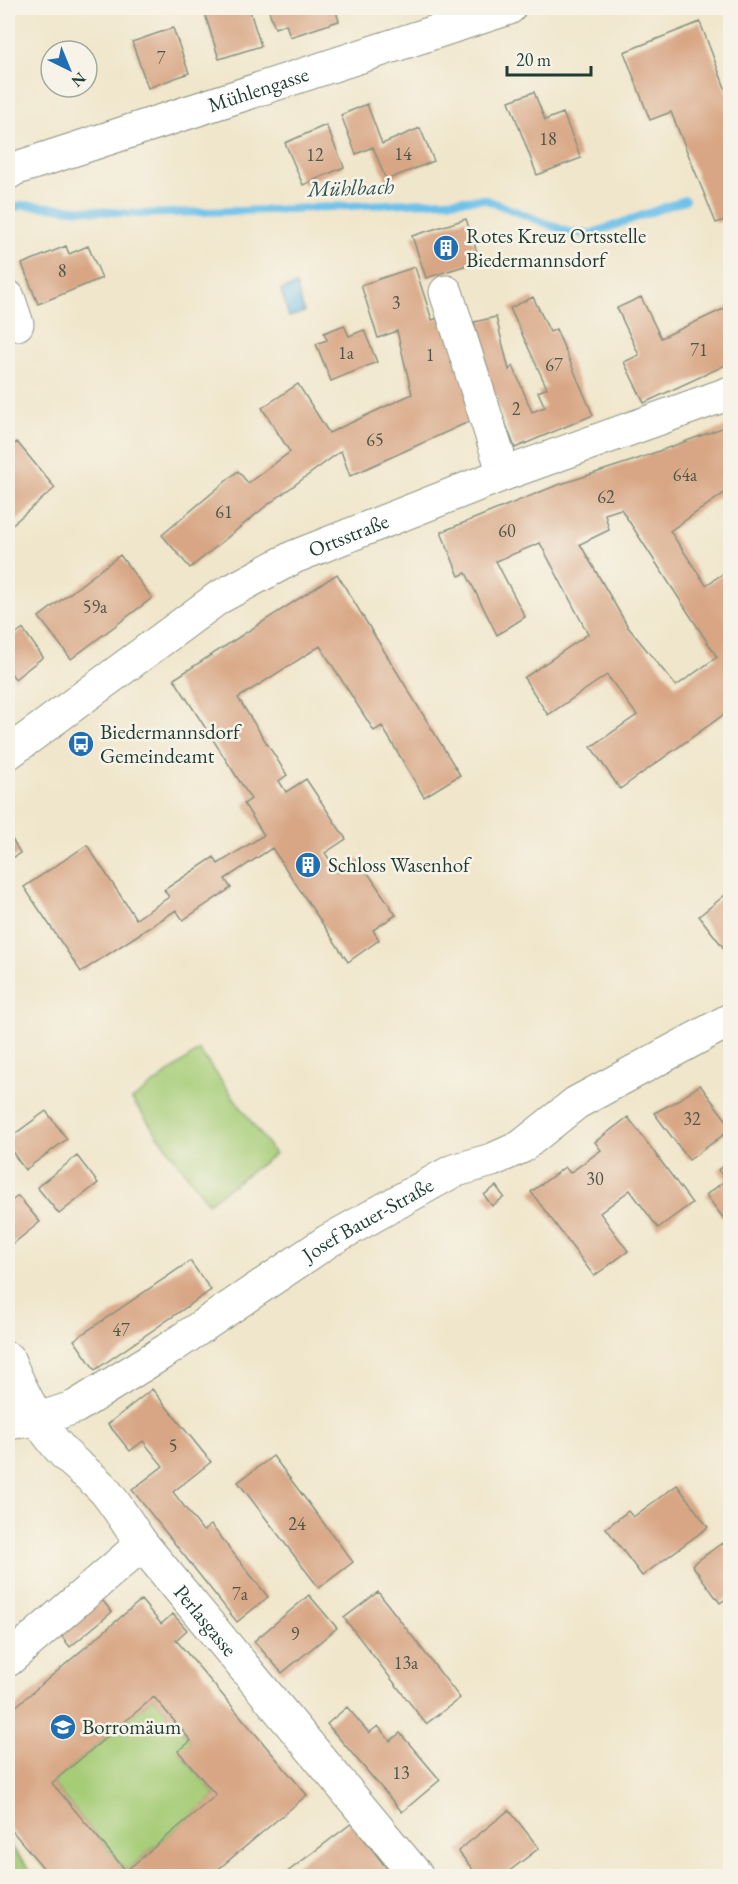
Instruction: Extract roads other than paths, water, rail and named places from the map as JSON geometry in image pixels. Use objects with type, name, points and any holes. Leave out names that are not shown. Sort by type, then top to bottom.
[{"type":"street","name":"Mühlengasse","points":[[8,173],[14,169],[509,8]]},
{"type":"street","points":[[446,292],[504,474]]},
{"type":"street","name":"Ortsstraße","points":[[8,753],[218,598],[294,556],[504,474],[730,393]]},
{"type":"street","name":"Josef Bauer-Straße","points":[[23,1421],[75,1407],[167,1350],[328,1241],[453,1171],[492,1160],[522,1147],[576,1103],[730,1020]]},
{"type":"street","name":"Perlasgasse","points":[[8,1359],[20,1388],[23,1421],[63,1452],[103,1488],[142,1544],[417,1876]]},
{"type":"street","points":[[8,1660],[142,1544]]},
{"type":"water","points":[[296,285],[304,312],[289,317],[281,290]]},
{"type":"waterway","name":"Mühlbach","points":[[8,210],[22,205],[137,214],[484,199],[568,232],[590,234],[685,200]]},
{"type":"place","name":"Rotes Kreuz Ortsstelle Biedermannsdorf","points":[[446,248]]},
{"type":"place","name":"Biedermannsdorf Gemeindeamt","points":[[81,744]]},
{"type":"place","name":"Schloss Wasenhof","points":[[308,865]]},
{"type":"place","name":"Borromäum","points":[[63,1727]]}]
